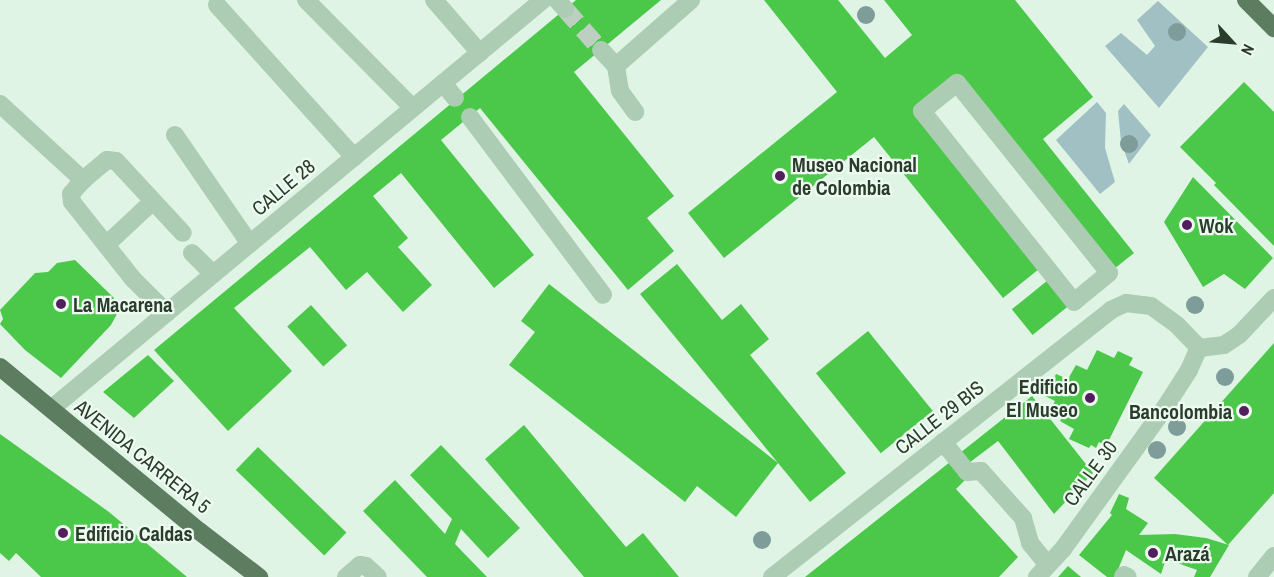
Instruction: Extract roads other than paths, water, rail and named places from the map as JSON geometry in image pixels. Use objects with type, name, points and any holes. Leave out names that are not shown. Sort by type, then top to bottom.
[{"type":"main road","points":[[1246,0],[1272,25]]},
{"type":"main road","name":"AVENIDA CARRERA 5","points":[[0,367],[260,577]]},
{"type":"street","points":[[306,0],[413,108]]},
{"type":"street","points":[[434,0],[480,53]]},
{"type":"street","name":"CALLE 28","points":[[51,409],[543,0]]},
{"type":"street","points":[[616,66],[692,0]]},
{"type":"street","points":[[217,5],[354,158]]},
{"type":"street","points":[[601,50],[616,66],[620,92],[635,112]]},
{"type":"street","points":[[957,82],[1110,273],[1074,302],[922,111],[957,82]]},
{"type":"street","points":[[443,84],[455,98]]},
{"type":"street","points":[[0,104],[83,180]]},
{"type":"street","points":[[470,117],[603,295]]},
{"type":"street","points":[[175,135],[250,243]]},
{"type":"street","points":[[166,313],[133,279],[70,199],[70,194],[107,160],[116,161],[183,233]]},
{"type":"street","points":[[106,245],[152,202]]},
{"type":"street","points":[[192,254],[213,274]]},
{"type":"street","points":[[1199,348],[1224,345],[1239,335],[1274,298]]},
{"type":"street","name":"CALLE 29 BIS","points":[[772,577],[1111,310],[1126,303],[1139,303],[1165,314],[1199,348]]},
{"type":"street","name":"CALLE 30","points":[[1042,571],[1063,549],[1164,409],[1190,370],[1199,348]]},
{"type":"street","points":[[943,442],[967,472],[981,471],[1023,518],[1030,543],[1042,571]]},
{"type":"street","points":[[1257,577],[1274,556]]},
{"type":"street","points":[[346,577],[360,565],[366,566],[378,577]]},
{"type":"tunnel","points":[[565,9],[601,50]]},
{"type":"place","name":"Museo Nacional de Colombia","points":[[780,176]]},
{"type":"place","name":"Wok","points":[[1187,225]]},
{"type":"place","name":"La Macarena","points":[[61,304]]},
{"type":"place","name":"Edificio El Museo","points":[[1090,398]]},
{"type":"place","name":"Bancolombia","points":[[1244,411]]},
{"type":"place","name":"Edificio Caldas","points":[[63,533]]},
{"type":"place","name":"Arazá","points":[[1153,553]]}]
